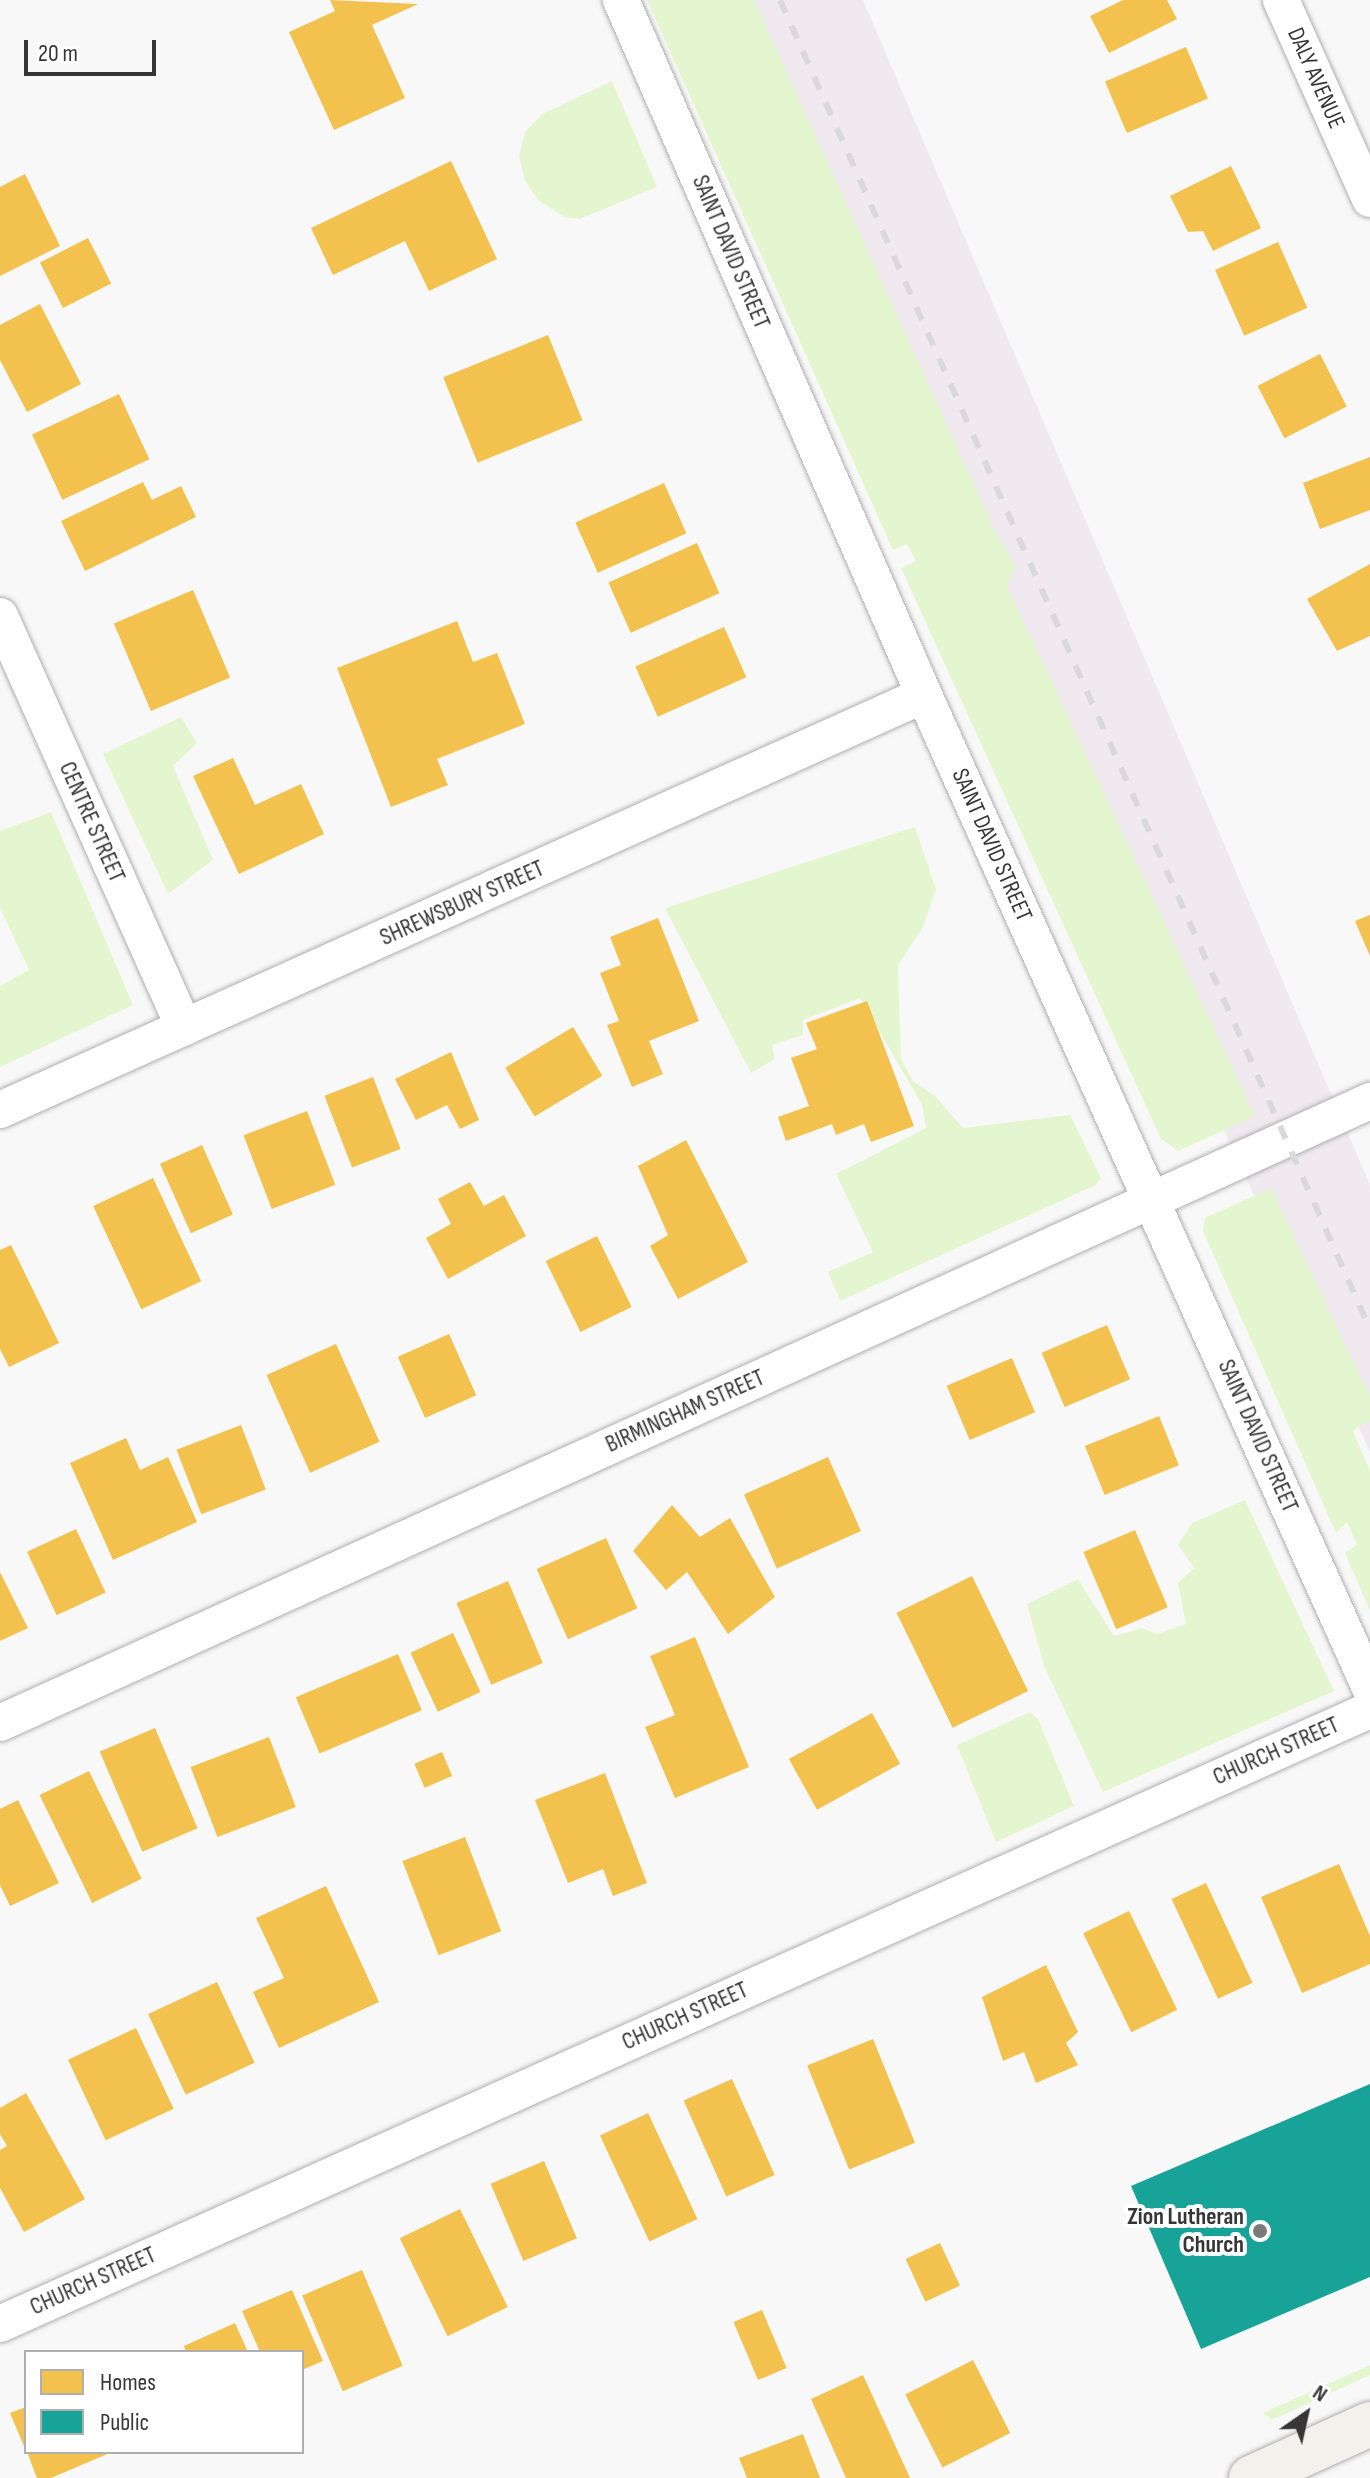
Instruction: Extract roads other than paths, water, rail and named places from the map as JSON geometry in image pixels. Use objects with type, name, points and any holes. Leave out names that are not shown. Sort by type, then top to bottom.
[{"type":"main road","points":[[1251,2478],[1370,2424]]},
{"type":"street","name":"SAINT DAVID STREET","points":[[621,0],[924,695],[1370,1688]]},
{"type":"street","name":"DALY AVENUE","points":[[1281,0],[1370,199]]},
{"type":"street","name":"CENTRE STREET","points":[[0,616],[184,1028]]},
{"type":"street","name":"SHREWSBURY STREET","points":[[0,1110],[924,695]]},
{"type":"street","name":"BIRMINGHAM STREET","points":[[0,1723],[1370,1101]]},
{"type":"street","name":"CHURCH STREET","points":[[0,2324],[1370,1710]]},
{"type":"railway","points":[[780,0],[1370,1329]]},
{"type":"place","name":"Zion Lutheran Church","points":[[1260,2231]]}]
